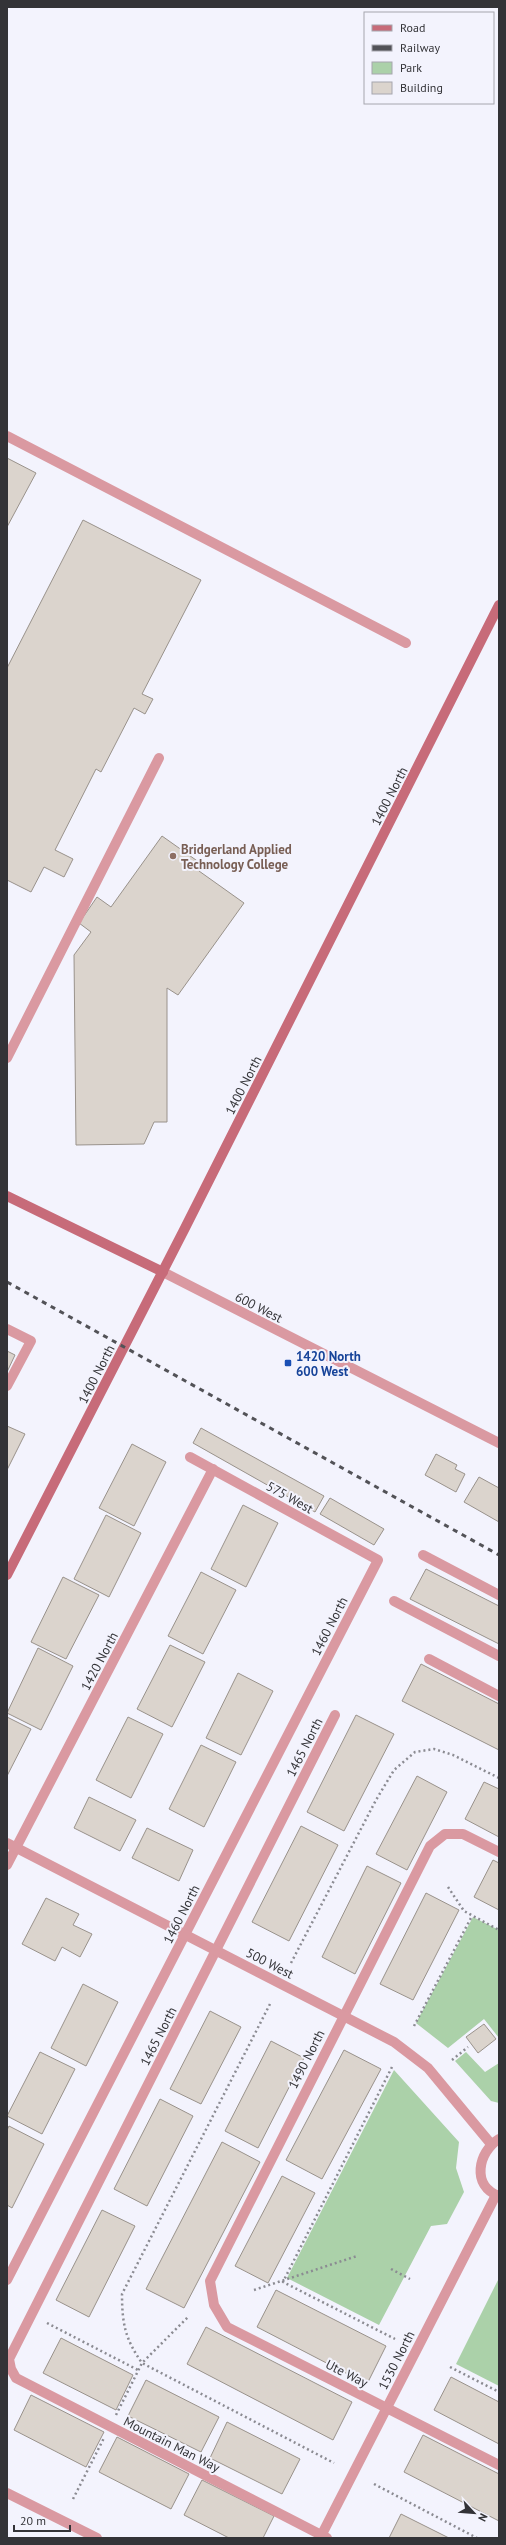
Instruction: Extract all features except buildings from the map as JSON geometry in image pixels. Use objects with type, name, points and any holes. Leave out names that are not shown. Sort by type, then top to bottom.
[{"type":"main road","name":"1400 North","points":[[7,1576],[163,1272],[499,606]]},
{"type":"main road","name":"600 West","points":[[7,1196],[163,1272]]},
{"type":"street","points":[[7,436],[406,643]]},
{"type":"street","points":[[7,1058],[159,758]]},
{"type":"street","name":"600 West","points":[[163,1272],[499,1443]]},
{"type":"street","points":[[7,1330],[31,1341],[7,1386]]},
{"type":"street","name":"575 West","points":[[190,1457],[378,1560]]},
{"type":"street","name":"1420 North","points":[[7,1865],[12,1845],[213,1469]]},
{"type":"street","points":[[422,1555],[499,1595]]},
{"type":"street","name":"1460 North","points":[[7,2280],[378,1560]]},
{"type":"street","points":[[394,1601],[499,1656]]},
{"type":"street","points":[[429,1660],[499,1696]]},
{"type":"street","name":"1465 North","points":[[10,2369],[8,2359],[335,1715]]},
{"type":"street","name":"1490 North","points":[[214,2305],[210,2281],[343,2015],[430,1846],[445,1834],[463,1834],[499,1852]]},
{"type":"street","name":"500 West","points":[[12,1845],[394,2042],[428,2068],[495,2141]]},
{"type":"street","points":[[495,2141],[481,2160],[480,2170],[488,2188],[497,2195]]},
{"type":"street","name":"1530 North","points":[[323,2537],[387,2407],[497,2195]]},
{"type":"street","name":"Ute Way","points":[[214,2305],[227,2327],[499,2465]]},
{"type":"street","name":"Mountain Man Way","points":[[10,2369],[16,2378],[323,2537]]},
{"type":"street","points":[[7,2493],[97,2538]]},
{"type":"path","points":[[292,1963],[376,1800],[394,1770],[415,1752],[434,1749],[453,1755],[499,1778]]},
{"type":"path","points":[[448,1888],[464,1911],[499,1930]]},
{"type":"path","points":[[414,2026],[472,1916]]},
{"type":"path","points":[[452,2060],[468,2046]]},
{"type":"path","points":[[283,2282],[392,2067]]},
{"type":"path","points":[[254,2290],[283,2282],[357,2256]]},
{"type":"path","points":[[391,2269],[410,2279]]},
{"type":"path","points":[[283,2282],[395,2339]]},
{"type":"path","points":[[115,2416],[142,2363],[188,2317]]},
{"type":"path","points":[[47,2323],[138,2370]]},
{"type":"path","points":[[450,2367],[499,2392]]},
{"type":"path","points":[[73,2498],[104,2438]]},
{"type":"path","points":[[374,2484],[477,2538]]},
{"type":"green space","points":[[473,1917],[499,1930],[499,2038],[484,2019],[448,2048],[416,2023]]},
{"type":"green space","points":[[466,2052],[485,2072],[499,2063],[499,2103],[491,2101],[455,2061]]},
{"type":"green space","points":[[394,2070],[459,2142],[456,2168],[464,2192],[447,2224],[431,2226],[379,2325],[287,2278]]},
{"type":"green space","points":[[499,2278],[499,2386],[456,2364]]},
{"type":"railway","points":[[7,1282],[499,1555]]},
{"type":"place","name":"Bridgerland Applied Technology College","points":[[173,856]]},
{"type":"place","name":"1420 North 600 West","points":[[288,1363]]}]
